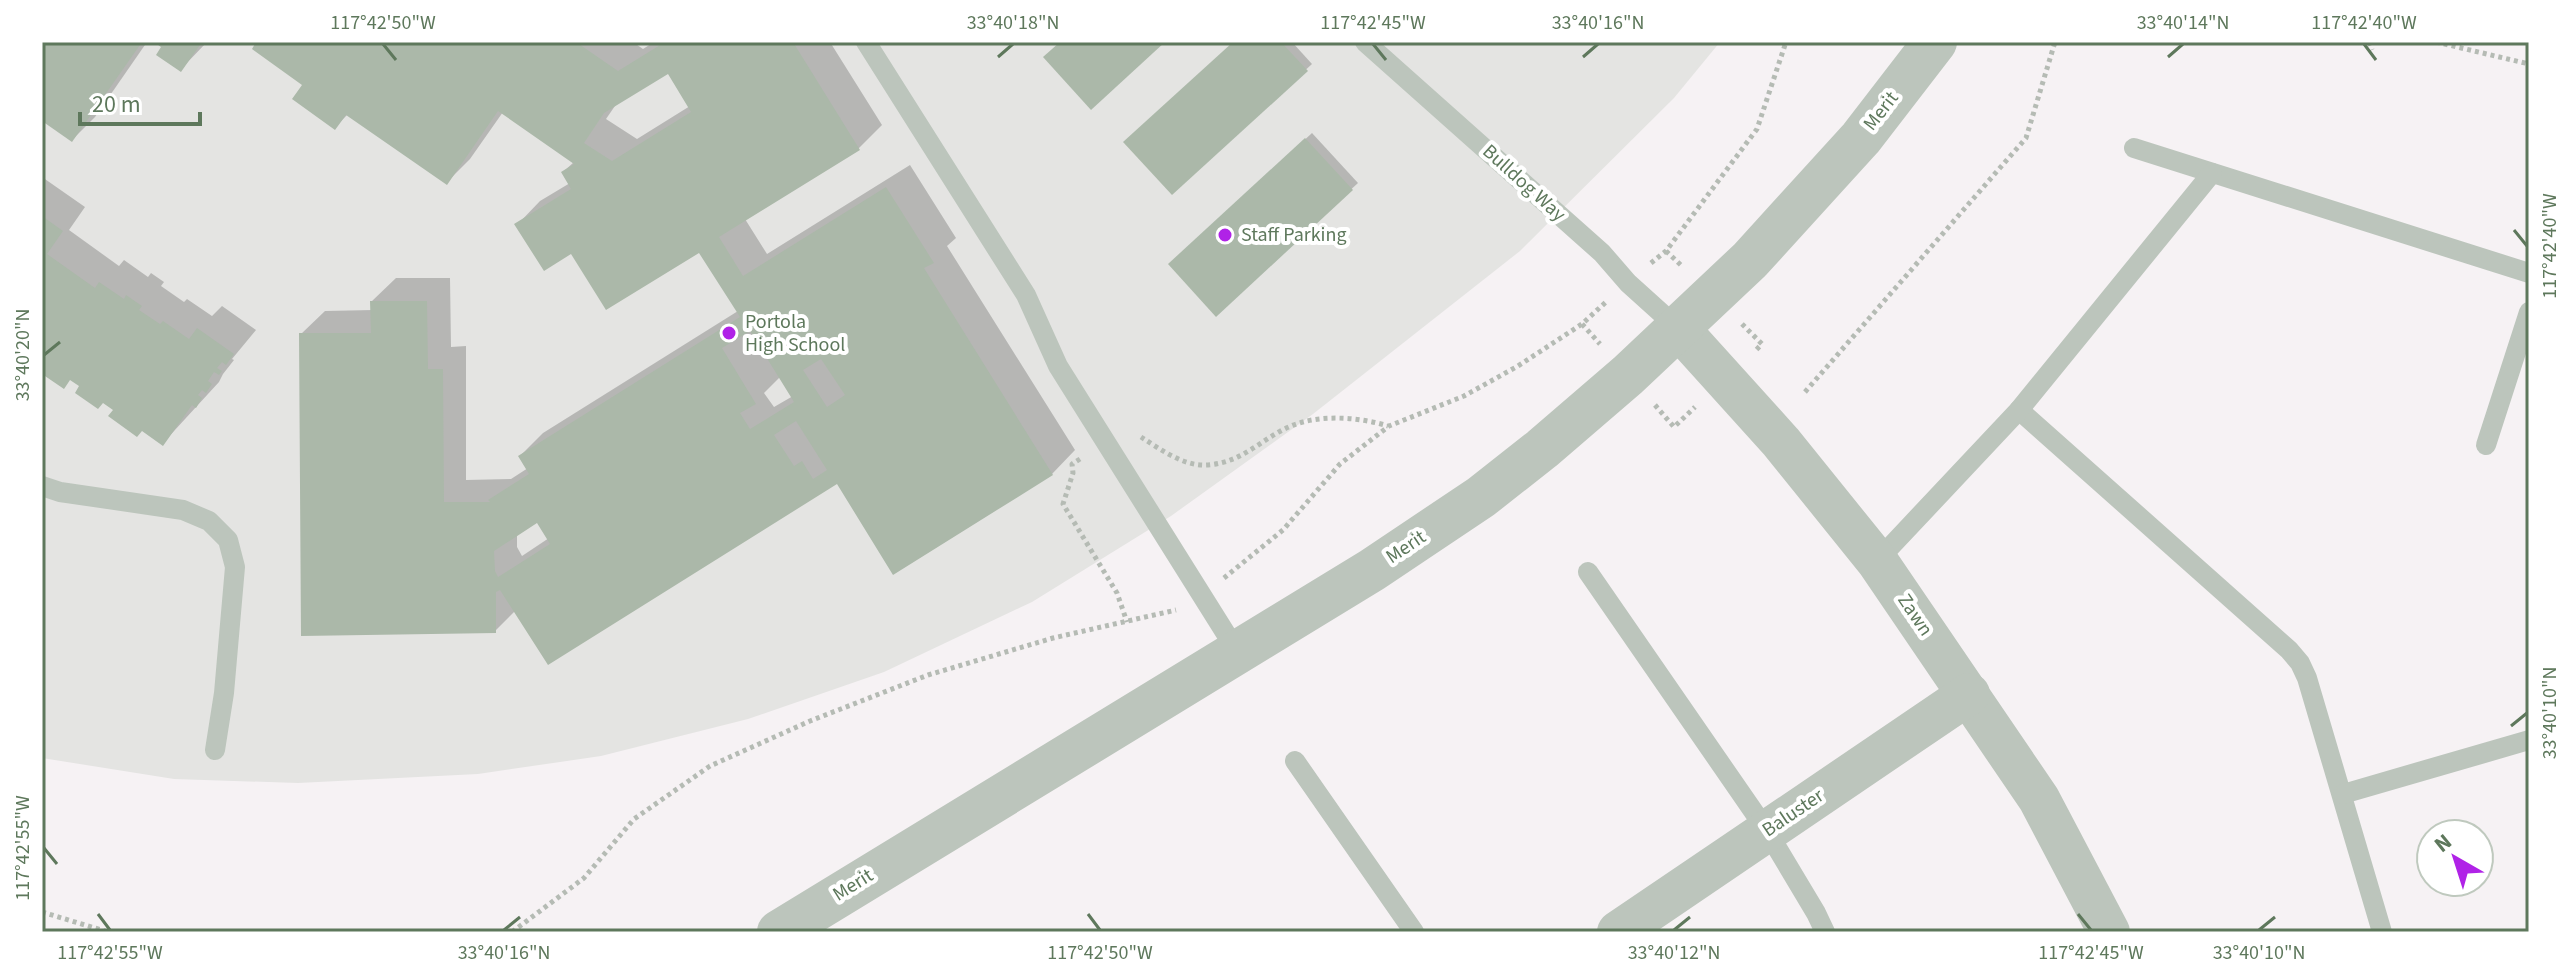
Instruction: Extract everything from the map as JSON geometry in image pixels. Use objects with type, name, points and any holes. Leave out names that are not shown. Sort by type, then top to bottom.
[{"type":"street","name":"Merit","points":[[779,932],[1372,570],[1481,497],[1553,440],[1679,329],[1750,260],[1861,138],[1935,42]]},
{"type":"street","name":"Zawn","points":[[1679,329],[1781,442],[1877,561],[2039,799],[2109,932]]},
{"type":"street","name":"Baluster","points":[[1618,932],[1969,694]]},
{"type":"lane","points":[[866,42],[1026,295],[1058,366],[1238,653]]},
{"type":"lane","name":"Bulldog Way","points":[[1365,42],[1602,253],[1628,283],[1679,329]]},
{"type":"lane","points":[[2134,148],[2529,273]]},
{"type":"lane","points":[[1877,561],[2019,410],[2212,173]]},
{"type":"lane","points":[[2486,445],[2529,312]]},
{"type":"lane","points":[[2019,410],[2300,663],[2343,794],[2382,932]]},
{"type":"lane","points":[[42,486],[60,492],[183,510],[209,521],[228,540],[235,567],[224,693],[215,750]]},
{"type":"lane","points":[[1588,572],[1767,831],[1825,932]]},
{"type":"lane","points":[[2343,794],[2529,740]]},
{"type":"lane","points":[[1295,761],[1414,932]]},
{"type":"path","points":[[1805,392],[2026,138],[2055,42]]},
{"type":"path","points":[[2369,42],[2372,50]]},
{"type":"path","points":[[2436,42],[2529,64]]},
{"type":"path","points":[[1127,622],[1117,593],[1063,504],[1073,473],[1072,464],[1105,442],[1131,431],[1176,458],[1206,466],[1237,458],[1292,425],[1329,419],[1366,419],[1389,426]]},
{"type":"path","points":[[42,912],[108,932]]},
{"type":"shaded area","name":"Portola High School","points":[[42,42],[1720,42],[1674,98],[1520,251],[1313,414],[1171,516],[1032,602],[884,672],[748,719],[601,756],[478,774],[298,783],[174,779],[42,758]]},
{"type":"building","points":[[42,42],[142,42],[72,142],[42,121]]},
{"type":"building","points":[[154,42],[202,42],[181,72],[156,55],[161,47]]},
{"type":"building","points":[[256,42],[576,42],[618,71],[665,42],[793,42],[860,150],[719,237],[743,276],[886,187],[934,263],[924,268],[1053,475],[893,575],[837,484],[548,665],[500,590],[496,592],[496,633],[301,636],[299,333],[371,333],[370,301],[427,301],[428,369],[443,369],[444,502],[490,502],[488,500],[529,474],[518,456],[740,317],[699,253],[606,310],[571,254],[544,271],[514,224],[571,189],[561,172],[574,164],[498,111],[447,185],[346,115],[335,130],[292,99],[302,85],[252,49]],"holes":[[[668,74],[691,112],[612,161],[584,143],[604,113]],[[750,331],[794,402],[750,429],[740,413],[756,404],[722,348]],[[821,359],[845,395],[827,407],[803,370]],[[796,421],[827,470],[813,479],[802,461],[794,466],[774,435]],[[537,523],[550,544],[498,577],[494,551]]]},
{"type":"building","points":[[1060,42],[1165,42],[1091,110],[1043,57]]},
{"type":"building","points":[[1233,42],[1281,42],[1308,71],[1172,195],[1123,142]]},
{"type":"building","points":[[1305,138],[1353,190],[1216,317],[1168,264]]},
{"type":"building","points":[[42,216],[63,231],[47,254],[95,288],[99,282],[124,299],[126,295],[142,306],[139,310],[160,324],[163,321],[189,339],[197,328],[234,354],[226,365],[222,362],[217,368],[222,371],[219,375],[214,372],[208,381],[212,384],[206,393],[202,390],[198,395],[202,398],[196,408],[192,405],[163,446],[142,431],[137,437],[108,416],[113,410],[103,403],[98,409],[75,393],[79,386],[70,380],[64,389],[42,374]]},
{"type":"place","name":"Staff Parking","points":[[1225,235]]},
{"type":"place","name":"Portola High School","points":[[729,333]]}]
